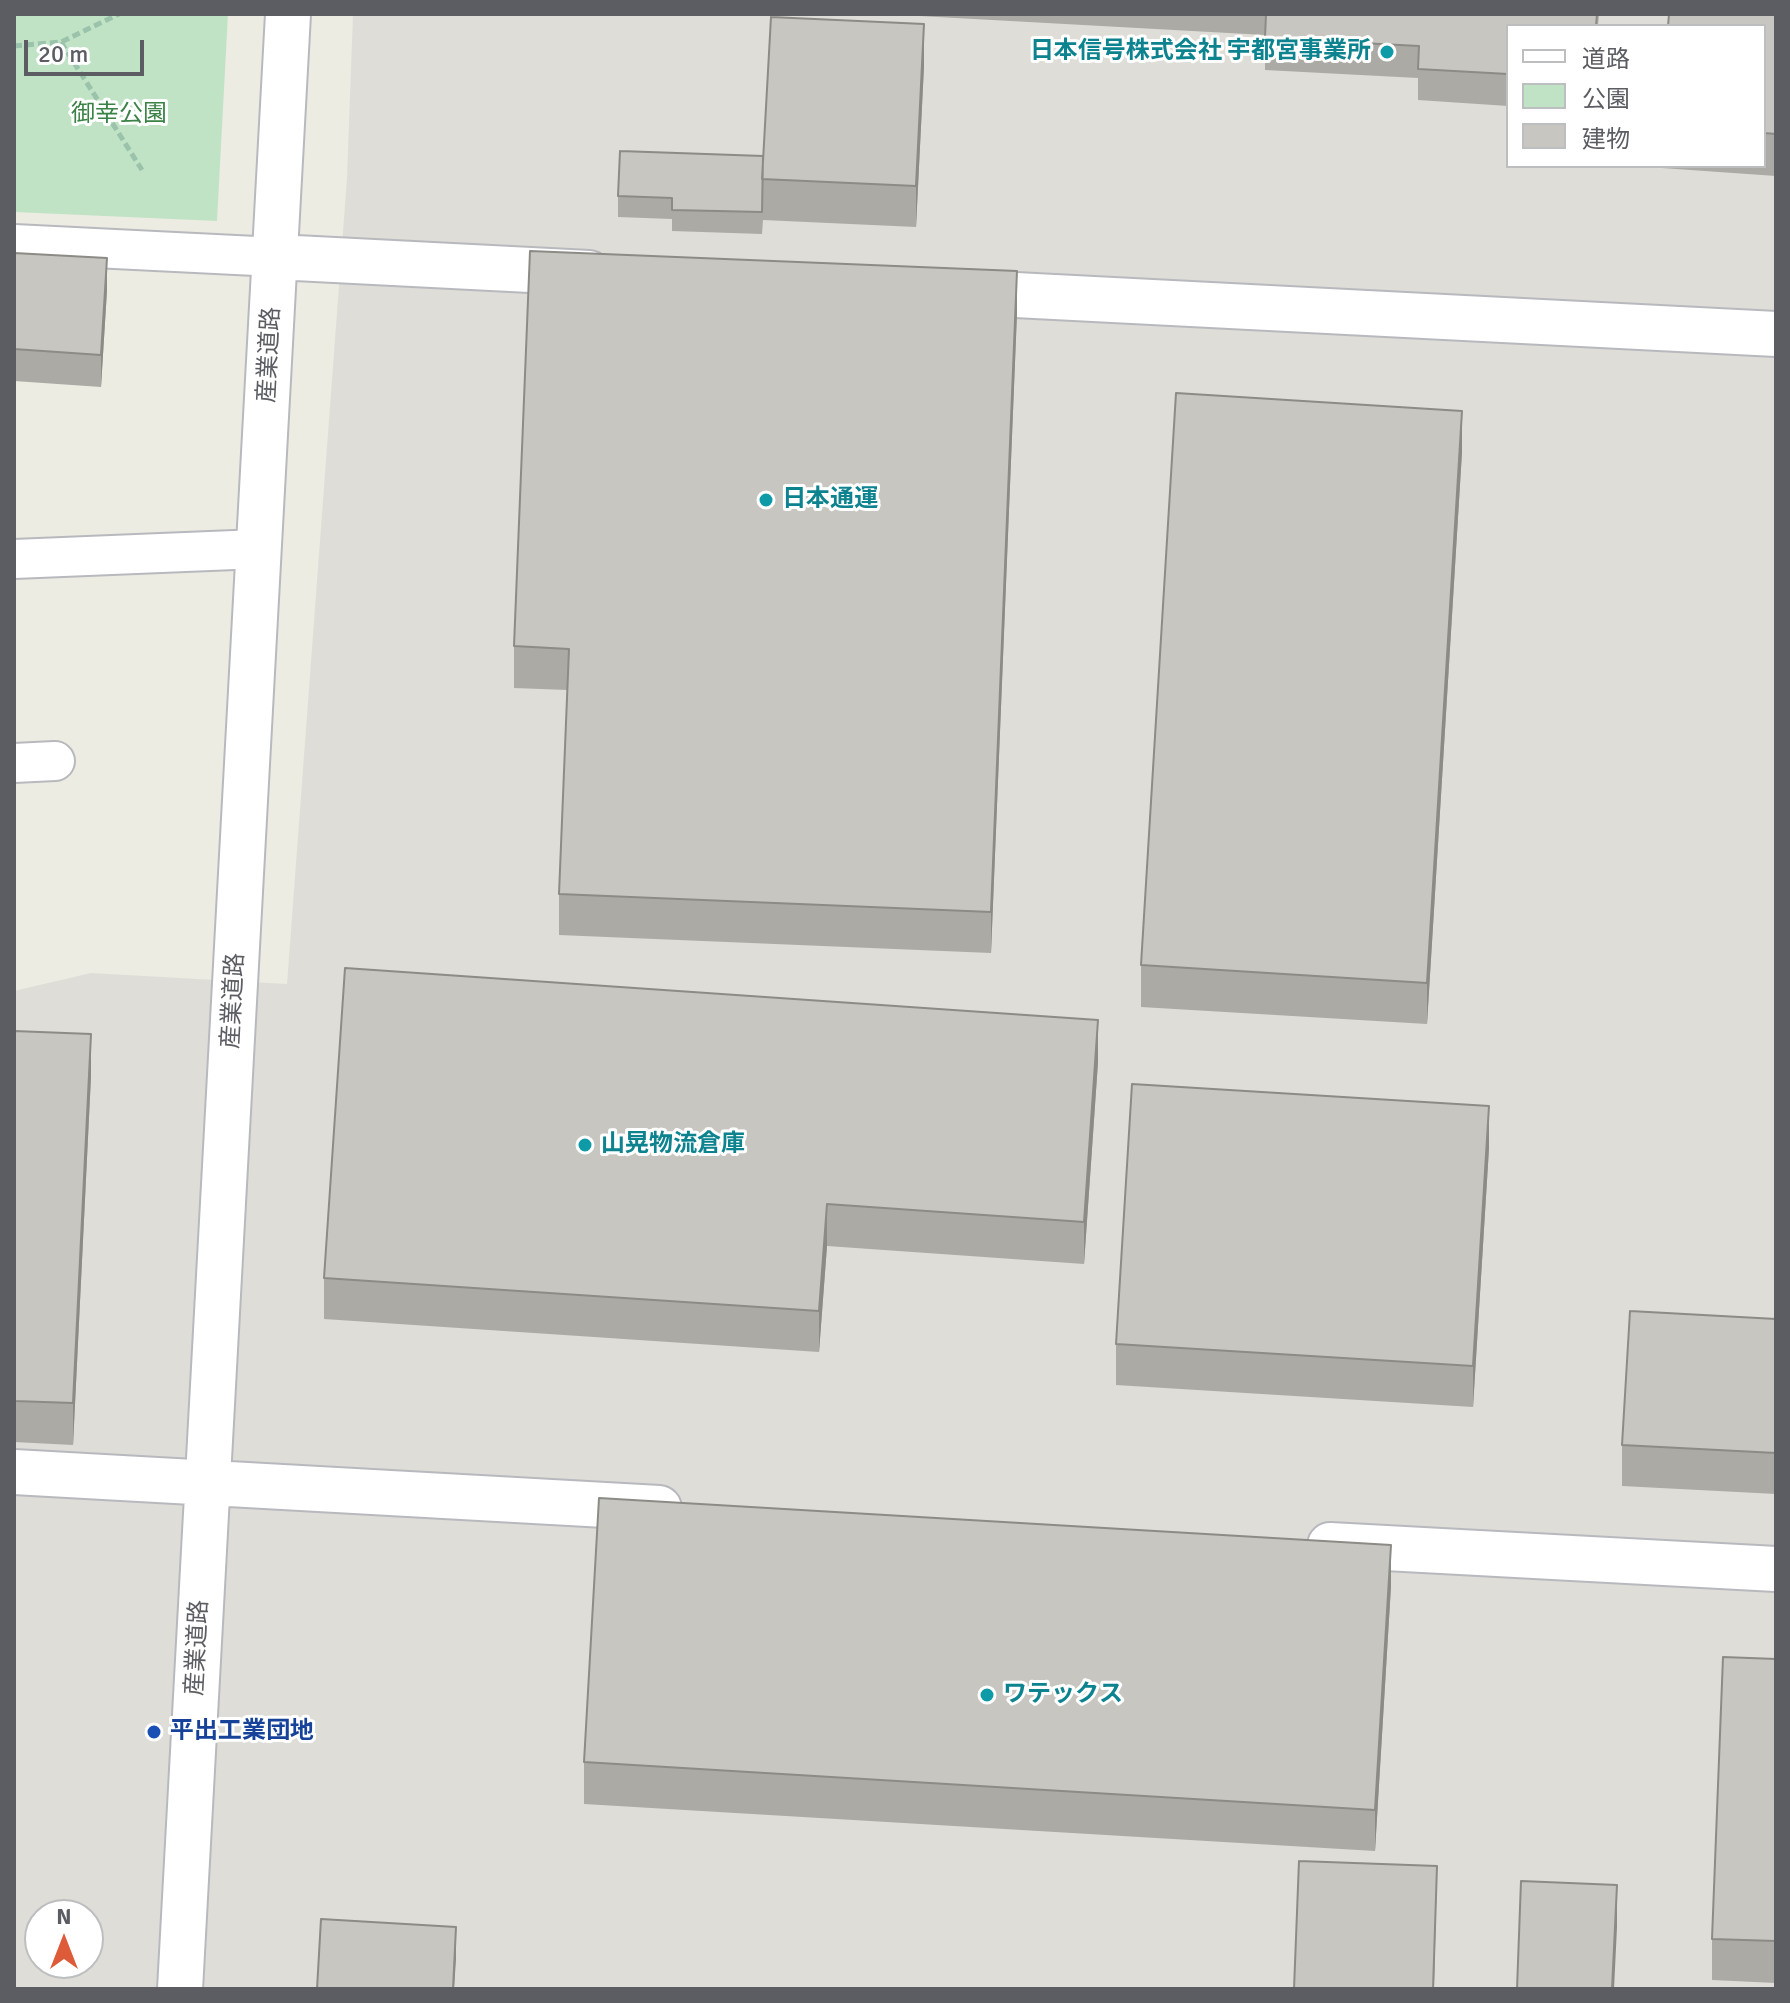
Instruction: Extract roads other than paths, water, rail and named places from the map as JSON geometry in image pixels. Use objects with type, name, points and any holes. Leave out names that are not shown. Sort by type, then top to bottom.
[{"type":"street","name":"産業道路","points":[[180,1989],[288,14]]},
{"type":"street","points":[[14,244],[627,275]]},
{"type":"street","points":[[914,290],[1776,334]]},
{"type":"street","points":[[14,559],[259,549]]},
{"type":"street","points":[[14,763],[55,761]]},
{"type":"street","points":[[14,1472],[698,1510]]},
{"type":"street","points":[[1285,1542],[1776,1569]]},
{"type":"place","name":"日本信号株式会社 宇都宮事業所","points":[[1387,52]]},
{"type":"place","name":"日本通運","points":[[766,500]]},
{"type":"place","name":"山晃物流倉庫","points":[[585,1145]]},
{"type":"place","name":"ワテックス","points":[[987,1695]]},
{"type":"place","name":"平出工業団地","points":[[154,1732]]},
{"type":"park label","name":"御幸公園","points":[[119,115]]}]
